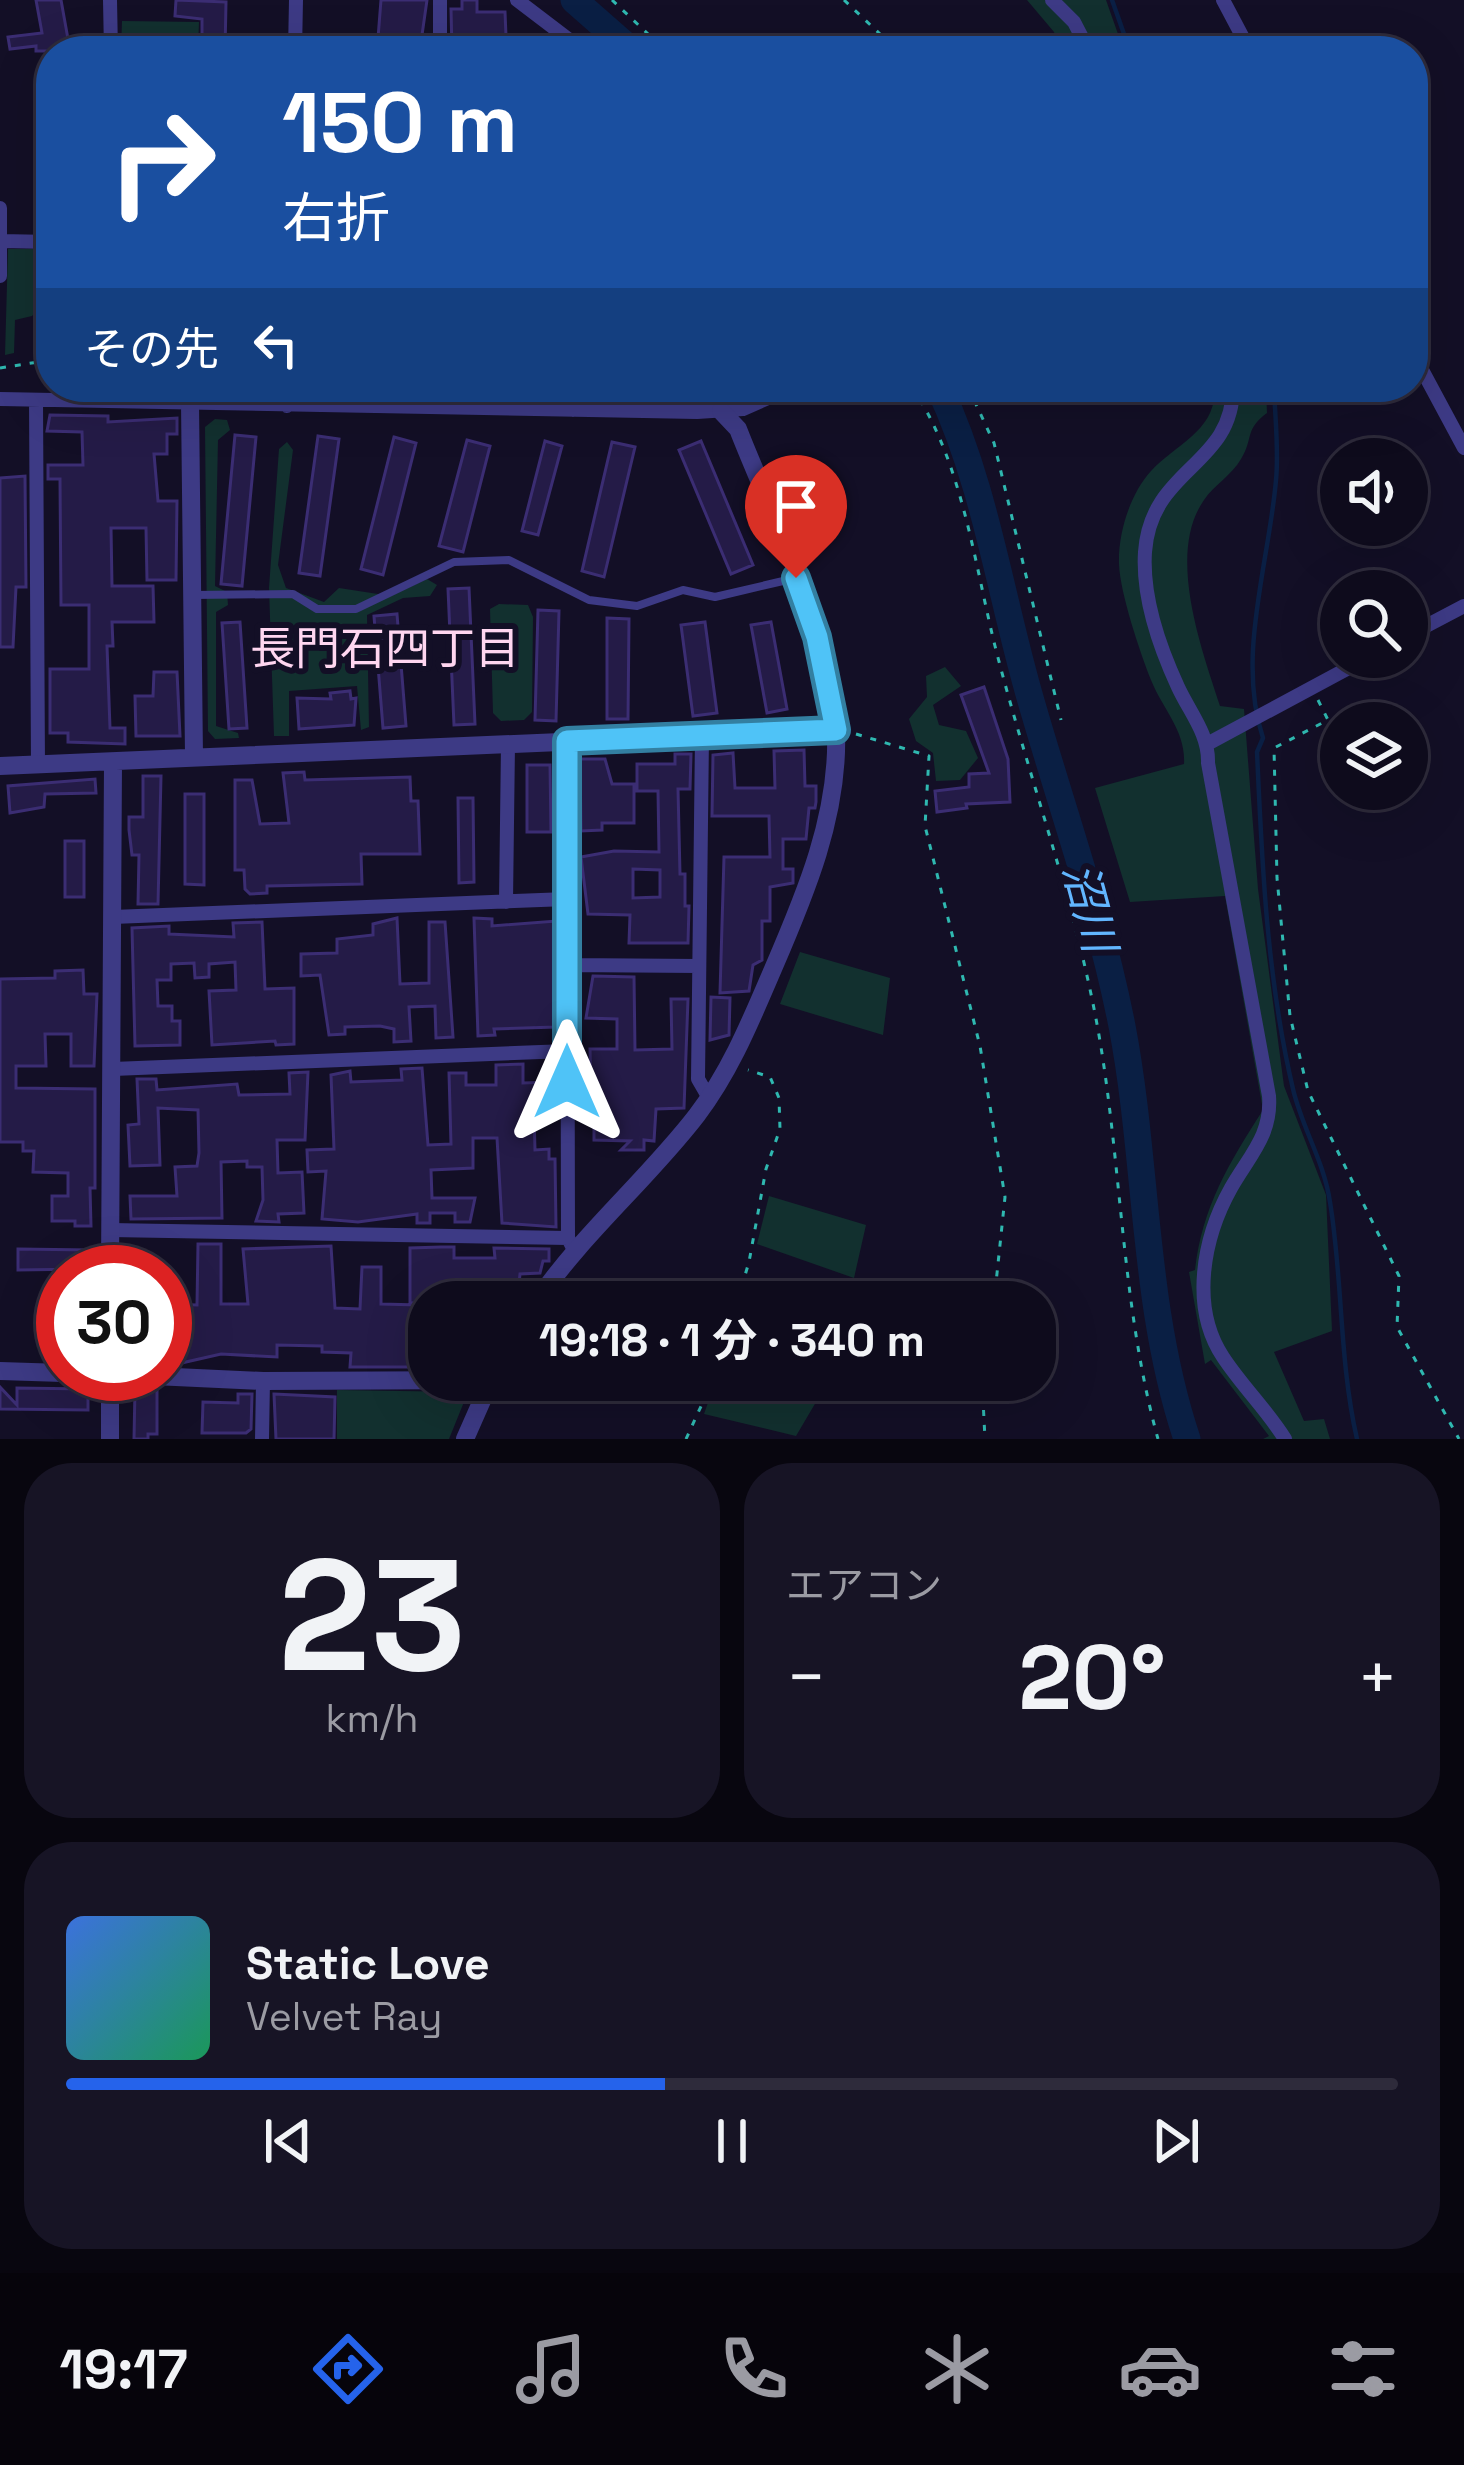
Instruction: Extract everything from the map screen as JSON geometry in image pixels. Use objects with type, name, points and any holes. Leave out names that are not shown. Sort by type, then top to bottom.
[{"type":"street","points":[[110,0],[111,36]]},
{"type":"street","points":[[295,36],[296,0]]},
{"type":"street","points":[[440,0],[440,36]]},
{"type":"street","points":[[517,0],[563,36]]},
{"type":"street","points":[[1052,0],[1081,36]]},
{"type":"street","points":[[1223,0],[1242,36]]},
{"type":"street","points":[[0,208],[0,276]]},
{"type":"street","points":[[1,242],[36,242]]},
{"type":"street","points":[[1428,381],[1464,448]]},
{"type":"street","points":[[0,399],[36,400]]},
{"type":"street","points":[[37,402],[38,765]]},
{"type":"street","points":[[114,402],[721,411],[759,402]]},
{"type":"street","points":[[287,402],[287,406]]},
{"type":"street","points":[[573,402],[573,410]]},
{"type":"street","points":[[549,1281],[571,1244],[709,1098],[728,1068],[793,926],[832,793],[836,730],[817,637],[738,429],[715,402]]},
{"type":"street","points":[[1233,402],[1224,435],[1167,488],[1148,525],[1144,559],[1149,603],[1163,653],[1209,743],[1208,763],[1271,1119],[1210,1235],[1204,1274],[1206,1322],[1220,1354],[1285,1439]]},
{"type":"street","points":[[190,404],[194,756]]},
{"type":"street","points":[[1428,625],[1464,606]]},
{"type":"street","points":[[1209,743],[1330,678]]},
{"type":"street","points":[[0,766],[836,730]]},
{"type":"street","points":[[702,736],[698,1079],[709,1098]]},
{"type":"street","points":[[567,741],[571,1244]]},
{"type":"street","points":[[506,902],[508,744]]},
{"type":"street","points":[[110,1245],[113,763]]},
{"type":"street","points":[[113,917],[567,899]]},
{"type":"street","points":[[567,965],[699,966]]},
{"type":"street","points":[[113,1069],[567,1051]]},
{"type":"street","points":[[110,1230],[571,1244]]},
{"type":"street","points":[[0,1371],[36,1372]]},
{"type":"street","points":[[192,1378],[491,1380],[465,1439]]},
{"type":"street","points":[[262,1439],[263,1381]]},
{"type":"street","points":[[110,1439],[111,1401]]},
{"type":"lane","points":[[193,595],[293,595],[317,609],[341,611],[356,609],[454,562],[509,560],[589,600],[637,606],[683,590],[715,597],[796,578]]},
{"type":"path","points":[[612,0],[650,36]]},
{"type":"path","points":[[844,0],[882,36]]},
{"type":"path","points":[[0,368],[36,362]]},
{"type":"path","points":[[919,402],[948,460],[1021,748],[1068,897],[1103,1058],[1124,1258],[1158,1439]]},
{"type":"path","points":[[975,402],[994,443],[1061,720]]},
{"type":"path","points":[[1312,688],[1328,720],[1274,748],[1277,878],[1290,1016],[1308,1091],[1399,1276],[1397,1327],[1459,1439]]},
{"type":"path","points":[[836,730],[929,756],[925,826],[980,1046],[1005,1197],[996,1281]]},
{"type":"path","points":[[728,1068],[770,1077],[779,1098],[780,1129],[766,1169],[742,1281]]},
{"type":"path","points":[[686,1439],[703,1401]]},
{"type":"path","points":[[983,1401],[985,1439]]},
{"type":"green space","points":[[1027,0],[1106,0],[1119,36],[1056,36]]},
{"type":"green space","points":[[122,21],[199,22],[199,36],[122,36]]},
{"type":"green space","points":[[8,249],[36,249],[36,312],[15,320],[14,353],[5,355]]},
{"type":"green space","points":[[1213,402],[1267,402],[1267,413],[1252,429],[1245,452],[1204,500],[1193,522],[1188,574],[1197,630],[1220,706],[1244,709],[1258,889],[1284,1086],[1326,1195],[1332,1331],[1274,1352],[1304,1421],[1324,1419],[1330,1439],[1263,1439],[1269,1436],[1211,1360],[1205,1364],[1189,1272],[1195,1270],[1219,1186],[1263,1110],[1225,896],[1130,902],[1095,788],[1184,764],[1178,731],[1151,680],[1131,622],[1119,552],[1137,491],[1209,414]]},
{"type":"green space","points":[[215,419],[227,420],[230,430],[218,440],[215,586],[227,592],[228,605],[216,612],[216,726],[238,733],[239,738],[215,739],[208,731],[205,427]]},
{"type":"green space","points":[[287,442],[293,450],[278,565],[286,588],[324,602],[339,588],[391,596],[427,579],[437,585],[430,596],[403,598],[367,615],[369,727],[361,730],[357,686],[289,691],[289,736],[274,736],[269,588],[279,449]]},
{"type":"green space","points":[[499,604],[528,605],[533,617],[532,712],[524,720],[501,721],[493,713],[490,609]]},
{"type":"green space","points":[[945,667],[961,686],[933,705],[939,725],[966,731],[978,758],[960,780],[936,781],[933,753],[916,741],[909,719],[927,697],[926,676]]},
{"type":"green space","points":[[800,952],[890,978],[883,1035],[780,1004]]},
{"type":"green space","points":[[769,1196],[866,1225],[854,1278],[757,1244]]},
{"type":"green space","points":[[337,1390],[408,1391],[408,1401],[464,1401],[449,1439],[337,1439]]},
{"type":"green space","points":[[709,1401],[817,1401],[796,1436],[704,1414]]},
{"type":"building","points":[[36,0],[61,0],[67,36],[36,36],[36,46],[10,49],[8,37],[42,33]]},
{"type":"building","points":[[176,0],[226,2],[225,36],[202,36],[202,19],[175,16]]},
{"type":"building","points":[[381,0],[427,0],[422,35],[378,36]]},
{"type":"building","points":[[462,0],[477,0],[477,12],[505,12],[506,36],[452,36],[451,9],[462,9]]},
{"type":"building","points":[[50,415],[108,416],[108,422],[177,418],[177,434],[167,434],[167,454],[154,454],[158,501],[177,501],[176,580],[147,580],[146,528],[111,528],[112,586],[153,586],[154,622],[112,622],[113,646],[107,646],[110,728],[125,728],[125,744],[68,742],[68,733],[50,733],[50,669],[89,669],[89,605],[61,605],[60,479],[48,479],[48,465],[83,465],[82,432],[47,431]]},
{"type":"building","points":[[235,435],[256,437],[242,586],[221,584]]},
{"type":"building","points":[[318,436],[339,439],[320,576],[299,573]]},
{"type":"building","points":[[394,437],[416,443],[383,575],[361,569]]},
{"type":"building","points":[[467,440],[490,446],[463,552],[439,546]]},
{"type":"building","points":[[545,441],[562,446],[538,535],[522,531]]},
{"type":"building","points":[[701,441],[753,565],[731,574],[679,450]]},
{"type":"building","points":[[612,442],[635,447],[604,577],[582,571]]},
{"type":"building","points":[[25,476],[26,587],[16,587],[13,647],[0,647],[0,478]]},
{"type":"building","points":[[469,588],[475,724],[454,725],[448,589]]},
{"type":"building","points":[[538,610],[559,611],[556,721],[535,720]]},
{"type":"building","points":[[397,614],[406,726],[383,728],[374,616]]},
{"type":"building","points":[[607,618],[629,619],[628,719],[607,719]]},
{"type":"building","points":[[240,622],[247,728],[229,729],[222,623]]},
{"type":"building","points":[[705,622],[717,713],[693,716],[681,625]]},
{"type":"building","points":[[771,622],[787,709],[767,713],[751,625]]},
{"type":"building","points":[[154,672],[177,672],[180,736],[136,736],[135,696],[153,696]]},
{"type":"building","points":[[984,687],[1008,759],[1010,802],[966,804],[967,808],[937,812],[935,791],[969,787],[969,774],[989,773],[961,695]]},
{"type":"building","points":[[350,691],[351,699],[356,698],[354,725],[299,729],[297,698],[331,699],[330,693]]},
{"type":"building","points":[[804,750],[805,786],[816,786],[816,802],[815,808],[809,808],[806,839],[783,839],[783,869],[793,869],[793,883],[770,887],[770,921],[762,921],[762,960],[753,965],[749,991],[720,993],[724,857],[770,857],[769,816],[712,816],[713,755],[733,753],[735,788],[775,788],[774,751]]},
{"type":"building","points":[[675,754],[691,754],[690,789],[678,789],[688,943],[629,943],[630,915],[588,914],[581,857],[614,851],[659,852],[658,791],[637,791],[637,764],[675,764]],"holes":[[[633,869],[660,870],[660,897],[633,898]]]},
{"type":"building","points":[[580,759],[605,759],[612,784],[634,784],[634,823],[602,823],[602,830],[581,831]]},
{"type":"building","points":[[527,765],[550,765],[551,832],[527,832]]},
{"type":"building","points":[[304,772],[305,780],[410,777],[411,801],[418,801],[420,854],[361,854],[362,884],[267,886],[267,893],[250,894],[245,889],[244,870],[235,870],[235,780],[252,780],[260,824],[289,823],[283,773]]},
{"type":"building","points":[[143,776],[161,776],[158,904],[138,904],[139,855],[132,855],[129,830],[129,817],[143,817]]},
{"type":"building","points":[[95,779],[96,793],[45,794],[44,807],[10,813],[8,786]]},
{"type":"building","points":[[185,794],[204,794],[204,885],[185,884]]},
{"type":"building","points":[[458,798],[473,798],[474,882],[459,883]]},
{"type":"building","points":[[65,841],[84,841],[84,897],[65,897]]},
{"type":"building","points":[[397,918],[400,984],[429,983],[429,922],[445,922],[453,1037],[436,1038],[435,1006],[409,1007],[411,1041],[394,1042],[394,1029],[380,1026],[345,1027],[345,1034],[329,1035],[320,975],[301,976],[301,954],[337,953],[337,939],[373,935],[373,924]]},
{"type":"building","points":[[474,918],[492,919],[492,926],[556,921],[556,1027],[494,1029],[495,1035],[478,1036]]},
{"type":"building","points":[[262,922],[265,989],[294,988],[294,1044],[212,1045],[209,991],[236,990],[235,962],[209,964],[209,977],[195,978],[194,963],[171,964],[171,980],[157,980],[158,1006],[172,1006],[172,1021],[180,1021],[180,1045],[135,1046],[132,928],[169,926],[169,934],[234,937],[233,923]]},
{"type":"building","points":[[83,970],[84,994],[97,994],[94,1066],[71,1066],[71,1034],[45,1034],[46,1066],[16,1066],[16,1088],[95,1089],[91,1226],[75,1226],[75,1221],[52,1221],[52,1196],[68,1196],[68,1173],[33,1172],[34,1151],[23,1151],[23,1142],[0,1142],[0,979],[55,978],[55,971]]},
{"type":"building","points":[[593,976],[634,977],[635,1050],[672,1049],[671,999],[688,999],[684,1108],[656,1109],[654,1141],[644,1140],[644,1150],[621,1150],[630,1141],[594,1140],[594,1117],[582,1117],[586,1090],[591,1090],[590,1049],[617,1049],[617,1019],[586,1018]]},
{"type":"building","points":[[711,997],[730,998],[729,1035],[710,1040]]},
{"type":"building","points":[[523,1064],[523,1083],[555,1082],[555,1114],[534,1114],[535,1150],[549,1149],[549,1159],[555,1159],[556,1227],[502,1223],[497,1138],[473,1138],[473,1168],[431,1170],[432,1198],[475,1198],[470,1222],[455,1222],[455,1213],[430,1213],[430,1223],[417,1223],[417,1214],[358,1222],[322,1219],[326,1171],[308,1172],[307,1150],[334,1149],[331,1075],[350,1071],[351,1082],[402,1080],[401,1069],[422,1068],[428,1145],[451,1144],[449,1073],[466,1073],[466,1085],[496,1085],[496,1065]]},
{"type":"building","points":[[308,1072],[305,1140],[277,1140],[278,1173],[302,1172],[304,1213],[278,1214],[279,1222],[256,1221],[263,1200],[262,1167],[247,1167],[247,1161],[221,1162],[222,1218],[131,1219],[130,1196],[177,1196],[175,1167],[197,1166],[199,1153],[198,1110],[158,1108],[160,1165],[130,1166],[128,1125],[139,1124],[137,1079],[156,1079],[157,1090],[237,1084],[239,1095],[290,1094],[289,1073]]},
{"type":"building","points":[[198,1244],[221,1244],[221,1304],[248,1304],[243,1249],[331,1246],[335,1308],[360,1309],[362,1267],[381,1267],[381,1304],[408,1305],[408,1367],[350,1367],[351,1353],[322,1352],[322,1346],[277,1345],[277,1357],[221,1354],[192,1361],[192,1305],[197,1305]]},
{"type":"building","points":[[454,1247],[454,1258],[495,1258],[494,1248],[549,1249],[549,1261],[543,1261],[540,1273],[520,1274],[519,1281],[410,1281],[410,1248]]},
{"type":"building","points":[[18,1249],[36,1249],[36,1270],[18,1270]]},
{"type":"building","points":[[0,1387],[17,1405],[17,1388],[36,1388],[36,1401],[88,1401],[88,1410],[0,1409]]},
{"type":"building","points":[[238,1394],[252,1394],[251,1429],[202,1433],[203,1402],[238,1403]]},
{"type":"building","points":[[274,1394],[335,1397],[334,1439],[276,1439]]},
{"type":"building","points":[[135,1401],[157,1401],[157,1434],[134,1439]]},
{"type":"waterway","name":"沼川","points":[[574,0],[615,36]]},
{"type":"waterway","points":[[1112,0],[1125,36]]},
{"type":"waterway","name":"沼川","points":[[945,402],[981,502],[1031,701],[1113,984],[1130,1077],[1162,1337],[1187,1439]]},
{"type":"waterway","points":[[1275,402],[1276,480],[1253,643],[1256,707],[1263,738],[1257,752],[1264,879],[1284,1048],[1330,1202],[1357,1439]]},
{"type":"district","name":"長門石四丁目","points":[[385,648]]},
{"type":"route","points":[[567,1082],[567,741],[836,730],[817,637],[796,578]]}]
